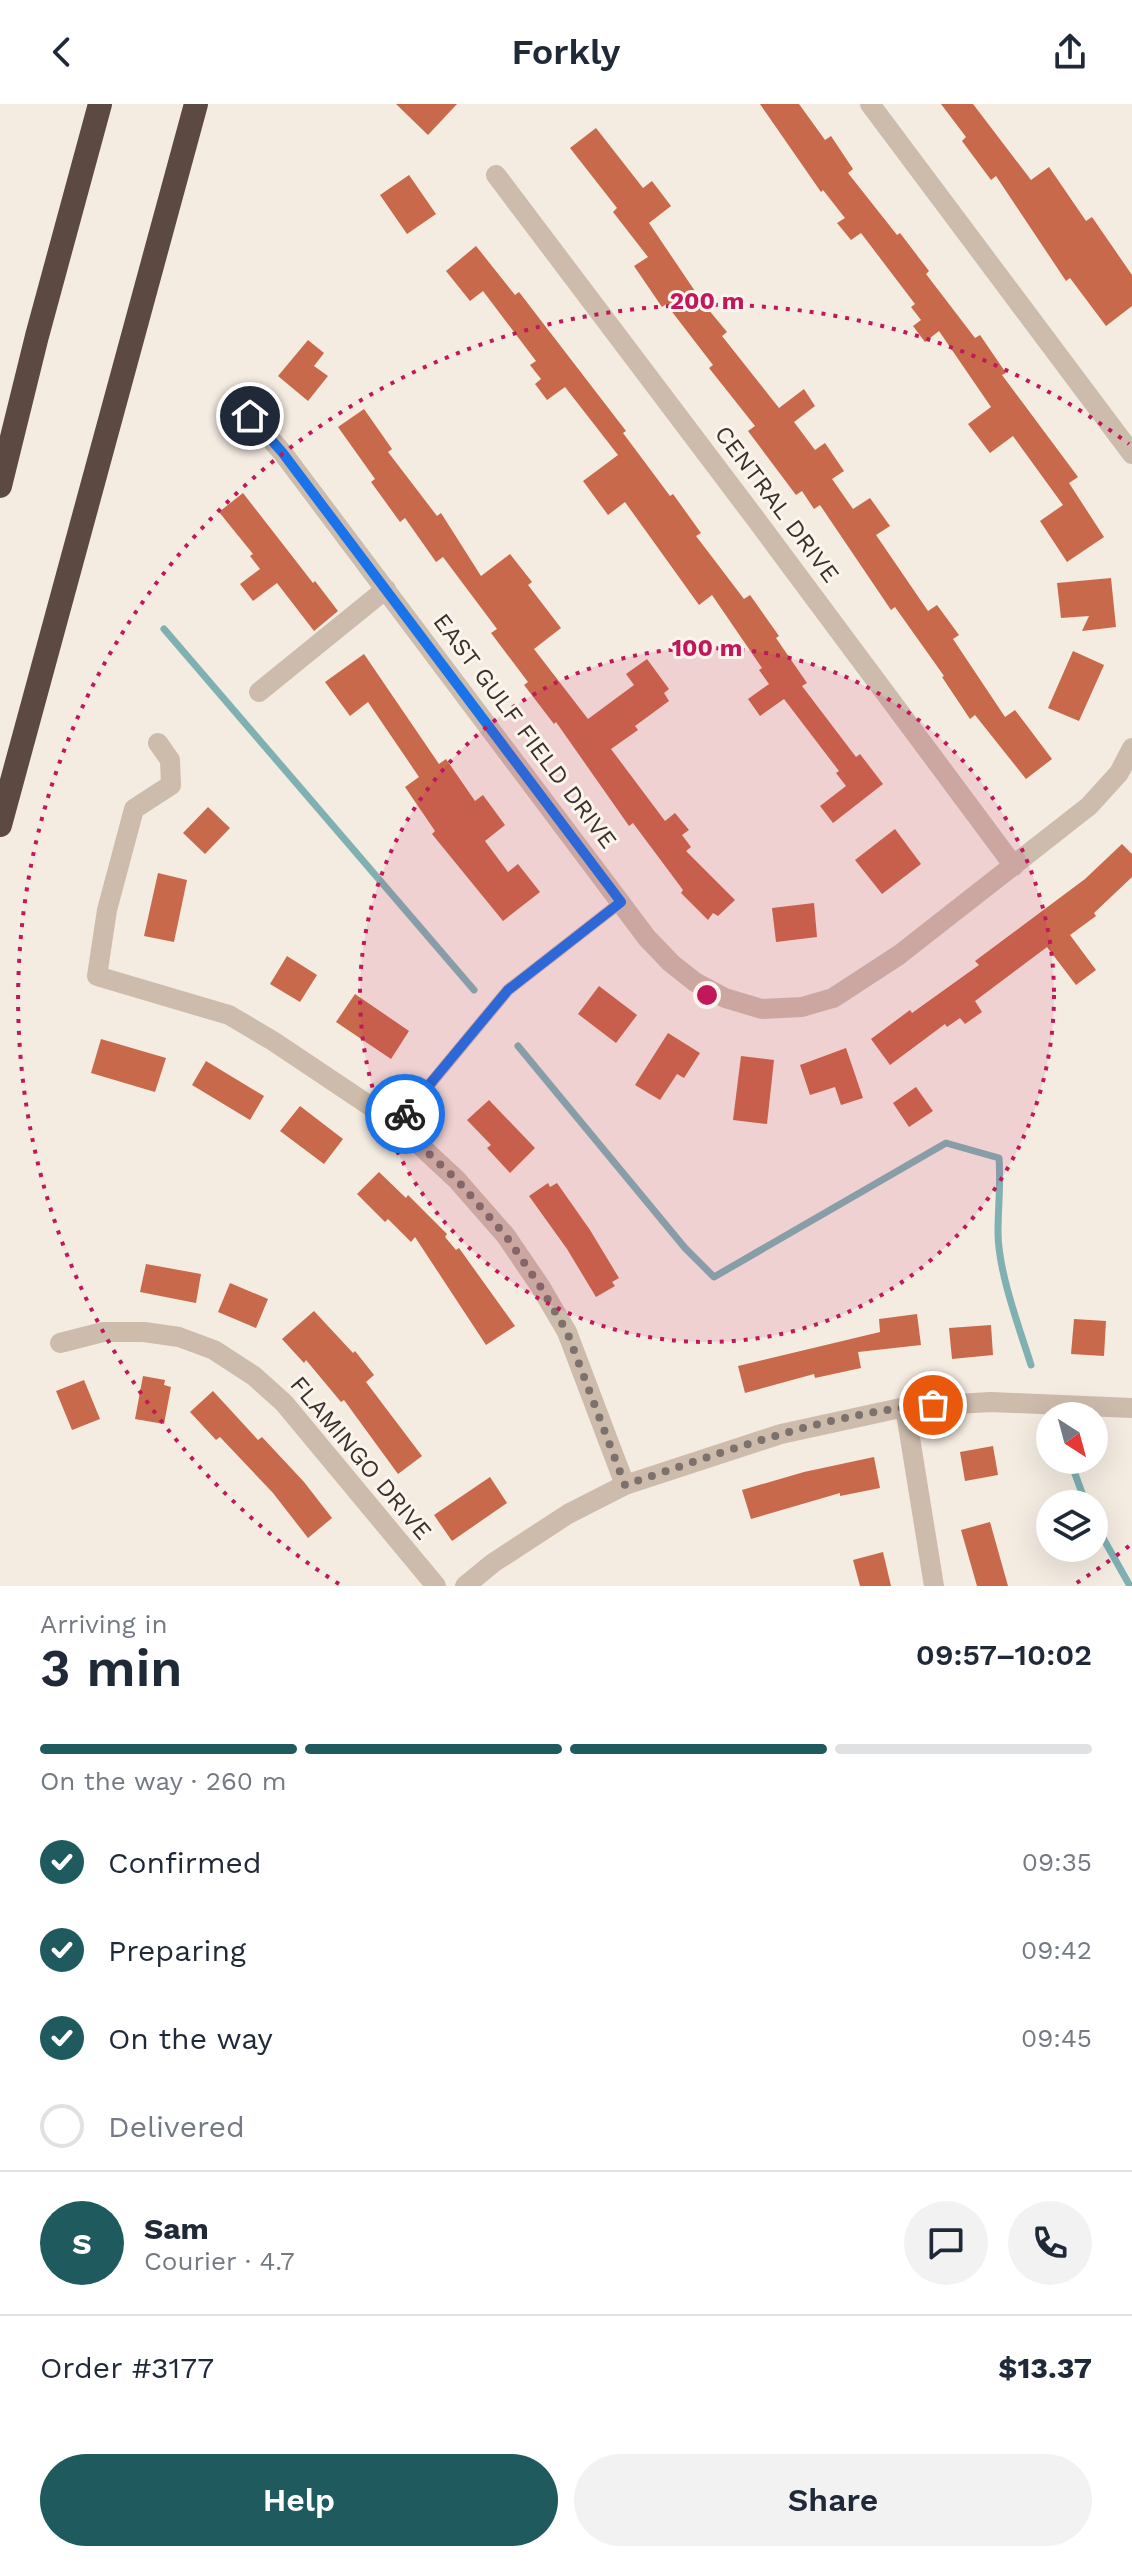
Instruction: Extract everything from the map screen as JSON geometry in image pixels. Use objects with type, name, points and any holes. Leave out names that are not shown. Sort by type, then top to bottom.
[{"type":"highway","points":[[0,486],[100,104]]},
{"type":"highway","points":[[0,825],[196,104]]},
{"type":"street","points":[[870,104],[1132,454]]},
{"type":"street","name":"CENTRAL DRIVE","points":[[496,175],[1014,866]]},
{"type":"street","name":"EAST GULF FIELD DRIVE","points":[[250,416],[282,452],[647,938],[695,982],[725,998],[762,1009],[802,1007],[833,998],[899,955],[1089,806],[1119,773],[1132,748]]},
{"type":"street","points":[[259,692],[386,589]]},
{"type":"street","points":[[158,743],[170,760],[171,785],[134,809],[107,910],[97,976],[229,1015],[397,1124],[457,1180],[506,1236],[567,1332],[625,1485]]},
{"type":"street","name":"FLAMINGO DRIVE","points":[[60,1343],[103,1332],[144,1332],[179,1337],[214,1350],[254,1376],[284,1403],[436,1586]]},
{"type":"street","points":[[465,1586],[493,1563],[568,1514],[625,1485],[781,1434],[905,1407],[991,1402],[1132,1408]]},
{"type":"street","points":[[905,1407],[934,1586]]},
{"type":"lane","points":[[397,1124],[508,990],[621,902]]},
{"type":"building","points":[[396,104],[457,104],[428,135]]},
{"type":"building","points":[[760,104],[799,104],[825,140],[831,136],[853,169],[848,173],[897,235],[900,233],[929,271],[926,274],[975,338],[980,335],[1006,373],[1002,375],[1078,477],[1069,483],[1104,537],[1067,562],[1040,521],[1063,505],[1013,436],[990,453],[968,424],[991,407],[939,331],[925,342],[913,326],[921,320],[911,307],[915,304],[861,233],[851,240],[837,223],[845,218],[823,190],[821,192]]},
{"type":"building","points":[[941,104],[973,104],[1031,180],[1049,167],[1086,221],[1092,217],[1132,275],[1132,306],[1106,326],[1070,278],[1066,281],[996,176],[991,180],[962,141],[966,137]]},
{"type":"building","points":[[596,128],[643,188],[652,181],[671,206],[649,223],[703,303],[727,332],[722,336],[779,408],[804,389],[815,406],[794,422],[815,450],[825,443],[844,471],[832,479],[853,509],[870,498],[890,526],[876,535],[928,611],[937,605],[959,635],[953,639],[1005,717],[1015,710],[1052,759],[1026,779],[975,715],[970,719],[944,676],[895,607],[891,610],[820,505],[814,509],[802,491],[796,495],[748,431],[755,426],[709,368],[713,365],[666,304],[662,307],[634,266],[648,257],[613,212],[617,208],[570,148]]},
{"type":"building","points":[[409,175],[436,214],[407,234],[380,195]]},
{"type":"building","points":[[476,246],[515,295],[519,292],[626,431],[623,433],[701,533],[696,536],[744,599],[750,595],[779,636],[776,638],[807,683],[802,686],[856,757],[860,754],[883,784],[833,823],[820,806],[846,786],[836,773],[839,771],[784,699],[760,716],[748,699],[769,684],[759,670],[762,668],[712,595],[699,605],[625,502],[608,515],[583,481],[618,455],[565,387],[547,400],[535,384],[541,379],[530,365],[536,361],[483,291],[470,301],[446,271]]},
{"type":"building","points":[[308,340],[324,353],[314,366],[328,376],[308,401],[278,376]]},
{"type":"building","points":[[364,409],[392,449],[388,452],[437,516],[441,513],[481,576],[510,554],[532,582],[528,585],[561,628],[534,649],[588,719],[634,685],[626,674],[647,659],[669,689],[664,693],[669,701],[635,726],[638,730],[611,749],[665,821],[675,813],[689,830],[682,835],[691,847],[686,851],[735,900],[718,916],[713,913],[708,920],[681,893],[683,890],[633,823],[629,826],[556,722],[554,724],[524,685],[528,682],[491,633],[497,629],[443,557],[436,562],[405,518],[400,522],[371,482],[375,479],[338,427]]},
{"type":"building","points":[[243,493],[338,611],[314,631],[277,583],[253,601],[240,584],[260,569],[250,556],[253,554],[219,512]]},
{"type":"building","points":[[1111,578],[1116,627],[1082,631],[1089,616],[1061,618],[1057,583]]},
{"type":"building","points":[[1073,651],[1104,665],[1079,721],[1048,708]]},
{"type":"building","points":[[364,654],[439,764],[446,759],[475,801],[483,795],[505,825],[485,841],[508,872],[518,864],[540,892],[503,921],[432,834],[435,831],[405,787],[419,777],[368,702],[350,716],[325,682]]},
{"type":"building","points":[[208,807],[230,828],[205,854],[183,833]]},
{"type":"building","points":[[895,829],[921,864],[882,894],[855,860]]},
{"type":"building","points":[[1122,844],[1132,854],[1132,877],[1094,913],[1096,916],[1070,935],[1096,970],[1076,985],[1047,947],[975,1001],[982,1012],[965,1024],[960,1018],[947,1027],[945,1024],[890,1065],[871,1039],[979,965],[975,961],[1085,879]]},
{"type":"building","points":[[158,873],[187,880],[174,942],[144,936]]},
{"type":"building","points":[[814,903],[817,937],[776,942],[772,908]]},
{"type":"building","points":[[287,956],[317,975],[300,1002],[270,984]]},
{"type":"building","points":[[599,986],[637,1015],[616,1043],[578,1014]]},
{"type":"building","points":[[355,994],[409,1031],[391,1059],[336,1022]]},
{"type":"building","points":[[668,1033],[700,1053],[684,1078],[677,1074],[660,1100],[635,1085]]},
{"type":"building","points":[[101,1039],[166,1058],[155,1092],[91,1073]]},
{"type":"building","points":[[846,1048],[863,1098],[841,1105],[835,1087],[810,1095],[800,1065]]},
{"type":"building","points":[[741,1056],[774,1060],[767,1124],[733,1120]]},
{"type":"building","points":[[206,1061],[264,1096],[250,1120],[192,1085]]},
{"type":"building","points":[[916,1087],[933,1111],[909,1127],[893,1103]]},
{"type":"building","points":[[489,1100],[535,1148],[510,1173],[487,1148],[491,1145],[467,1120]]},
{"type":"building","points":[[300,1106],[343,1139],[324,1164],[280,1131]]},
{"type":"building","points":[[379,1172],[406,1198],[408,1195],[447,1234],[445,1237],[456,1250],[459,1248],[515,1326],[486,1345],[415,1237],[411,1242],[357,1194]]},
{"type":"building","points":[[548,1183],[550,1187],[557,1183],[619,1278],[612,1282],[615,1286],[596,1297],[529,1196]]},
{"type":"building","points":[[146,1264],[201,1274],[196,1303],[140,1292]]},
{"type":"building","points":[[230,1283],[268,1299],[256,1328],[218,1312]]},
{"type":"building","points":[[314,1311],[353,1353],[355,1351],[374,1375],[366,1382],[422,1456],[398,1474],[344,1400],[341,1402],[306,1360],[304,1363],[282,1339]]},
{"type":"building","points":[[917,1314],[921,1345],[858,1352],[861,1368],[815,1378],[814,1374],[745,1393],[738,1366],[880,1332],[879,1319]]},
{"type":"building","points":[[1074,1319],[1106,1321],[1104,1356],[1071,1354]]},
{"type":"building","points":[[991,1325],[993,1355],[952,1359],[949,1328]]},
{"type":"building","points":[[143,1376],[165,1380],[164,1385],[171,1387],[164,1424],[135,1419]]},
{"type":"building","points":[[84,1380],[100,1419],[72,1430],[56,1391]]},
{"type":"building","points":[[213,1391],[258,1440],[262,1437],[332,1518],[308,1538],[273,1493],[220,1437],[216,1440],[190,1412]]},
{"type":"building","points":[[993,1446],[998,1475],[965,1481],[960,1452]]},
{"type":"building","points":[[874,1457],[880,1488],[840,1496],[840,1493],[751,1519],[742,1490],[804,1472]]},
{"type":"building","points":[[490,1477],[507,1503],[452,1541],[434,1515]]},
{"type":"building","points":[[990,1522],[1008,1586],[977,1586],[961,1530]]},
{"type":"building","points":[[883,1552],[891,1586],[860,1586],[853,1560]]},
{"type":"waterway","points":[[164,629],[474,990]]},
{"type":"waterway","points":[[518,1046],[685,1248],[714,1277],[946,1143],[999,1158],[1001,1264],[1031,1365]]},
{"type":"waterway","points":[[1075,1474],[1081,1490]]},
{"type":"waterway","points":[[1108,1547],[1130,1586]]},
{"type":"way so far","points":[[405,1114],[397,1124],[457,1180],[506,1236],[540,1286],[567,1332],[625,1485],[781,1434],[905,1407],[933,1405]]},
{"type":"route","points":[[250,416],[282,452],[621,902],[508,990],[405,1114]]}]
